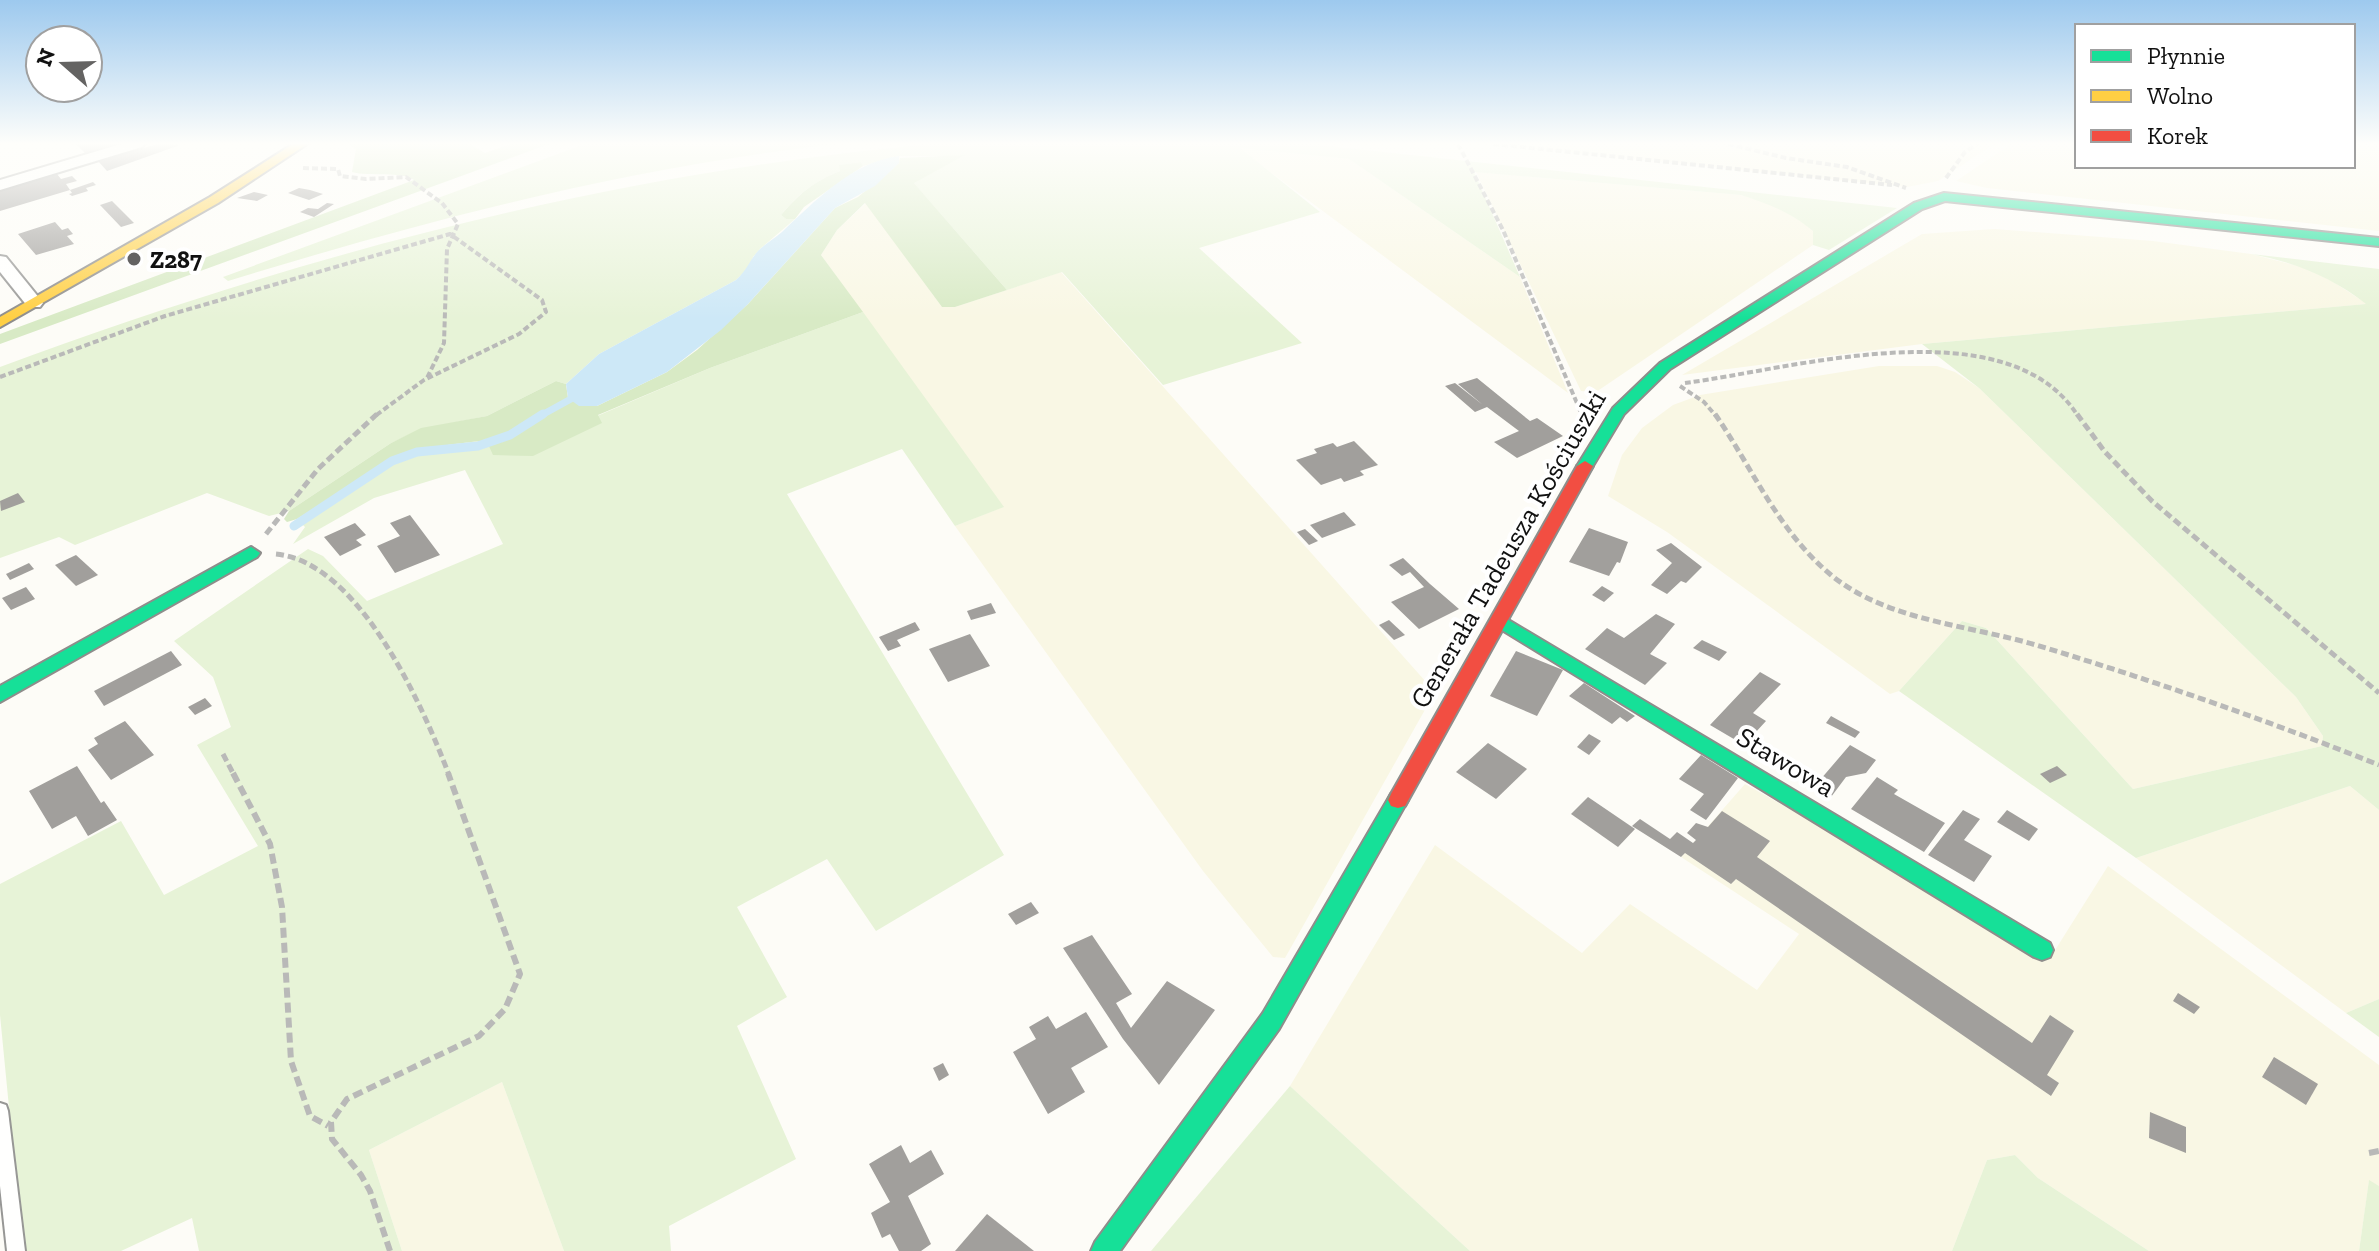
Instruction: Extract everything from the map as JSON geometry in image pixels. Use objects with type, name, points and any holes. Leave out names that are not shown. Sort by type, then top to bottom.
[{"type":"street","points":[[0,323],[206,202]]},
{"type":"street","name":"Generała Tadeusza Kościuszki","points":[[1104,1251],[1271,1021],[1500,621],[1612,417],[1631,393],[1665,366],[1918,206],[1928,202]]},
{"type":"street","name":"Generała Tadeusza Kościuszki","points":[[1996,202],[2379,242]]},
{"type":"street","points":[[0,261],[34,303]]},
{"type":"street","points":[[0,695],[251,553]]},
{"type":"street","name":"Stawowa","points":[[1500,621],[2042,950]]},
{"type":"lane","points":[[0,1111],[16,1251]]},
{"type":"path","points":[[0,377],[165,316],[450,234],[458,224],[441,202]]},
{"type":"path","points":[[1490,202],[1572,385],[1587,428]]},
{"type":"path","points":[[251,553],[289,501],[317,470],[381,411],[426,379],[531,328],[546,312],[542,300],[450,234]]},
{"type":"path","points":[[426,379],[444,344],[450,234]]},
{"type":"path","points":[[2379,693],[2152,501],[2099,445],[2057,388],[2020,366],[1968,355],[1915,353],[1818,361],[1674,383],[1704,398],[1777,514],[1818,562],[1841,583],[1866,597],[2021,640],[2161,685],[2379,765]]},
{"type":"path","points":[[251,553],[292,555],[309,560],[324,571],[373,625],[404,670],[430,722],[520,974],[514,997],[497,1022],[488,1029],[347,1099],[333,1114],[328,1126],[331,1142],[362,1177],[390,1251]]},
{"type":"path","points":[[223,754],[270,844],[282,907],[291,1061],[310,1116],[328,1126]]},
{"type":"path","points":[[2369,1153],[2379,1151]]},
{"type":"shaded area","points":[[1311,202],[1412,202],[1520,277],[1568,393]]},
{"type":"shaded area","points":[[1491,202],[1765,202],[1795,216],[1813,231],[1813,245],[1596,392],[1581,391]]},
{"type":"shaded area","points":[[2118,202],[2379,202],[2379,231]]},
{"type":"shaded area","points":[[866,203],[942,307],[955,307],[1061,272],[1435,692],[1285,958],[1273,957],[1203,871],[955,526],[1003,507],[821,255],[837,230]]},
{"type":"shaded area","points":[[1994,229],[2153,241],[2251,254],[2306,268],[2367,304],[1922,344],[1682,375],[1922,234]]},
{"type":"shaded area","points":[[1879,366],[1937,366],[1955,372],[1979,388],[2296,697],[2323,736],[2322,746],[2133,789],[1986,628],[1962,621],[1899,691],[1890,694],[1667,532],[1608,496],[1622,455],[1642,428],[1673,405],[1700,395]]},
{"type":"shaded area","points":[[1745,784],[2052,955],[2108,866],[2379,1065],[2379,1186],[2369,1181],[2359,1251],[2149,1251],[2038,1178],[2015,1155],[1987,1160],[1952,1251],[1470,1251],[1290,1086],[1435,845],[1582,953],[1630,904],[1757,990],[1799,934],[1681,857]]},
{"type":"shaded area","points":[[2350,786],[2379,810],[2379,999],[2346,1013],[2136,858]]},
{"type":"shaded area","points":[[502,1082],[564,1251],[402,1251],[369,1150]]},
{"type":"green space","points":[[354,202],[389,202],[0,344],[0,334]]},
{"type":"green space","points":[[426,202],[511,202],[228,281],[223,277]]},
{"type":"green space","points":[[555,202],[793,202],[781,215],[786,219],[795,219],[761,248],[753,257],[751,266],[736,280],[599,354],[566,384],[556,381],[487,416],[421,429],[391,443],[289,511],[269,516],[207,493],[75,545],[59,537],[0,558],[0,367],[228,289],[458,224]]},
{"type":"green space","points":[[793,202],[811,202],[795,219],[786,219],[781,215]]},
{"type":"green space","points":[[847,202],[931,202],[1007,290],[955,307],[942,307],[865,203],[837,230],[821,255],[863,312],[710,368],[598,415],[602,423],[533,456],[493,455],[488,444],[479,441],[416,449],[395,457],[297,519],[287,522],[284,519],[289,511],[391,443],[421,428],[487,416],[556,381],[566,384],[568,398],[597,406],[667,372],[697,350],[748,304],[835,208]]},
{"type":"green space","points":[[931,202],[1308,202],[1320,212],[1199,248],[1302,343],[1163,385],[1062,272],[1007,290]]},
{"type":"green space","points":[[1412,202],[1487,202],[1520,277]]},
{"type":"green space","points":[[1762,202],[1845,202],[1897,208],[1829,250],[1813,245],[1813,231]]},
{"type":"green space","points":[[2251,254],[2379,269],[2379,810],[2350,786],[2136,858],[1899,691],[1962,621],[1986,628],[2133,789],[2322,746],[2323,736],[2296,697],[1979,388],[1922,344],[2366,304],[2312,272]]},
{"type":"green space","points":[[863,312],[1004,507],[955,526],[902,449],[787,494],[1004,855],[876,931],[827,859],[737,907],[787,997],[737,1026],[796,1159],[669,1226],[671,1251],[564,1251],[502,1082],[369,1150],[402,1251],[199,1251],[192,1218],[121,1251],[23,1251],[0,1015],[0,884],[121,821],[164,895],[258,846],[197,745],[231,727],[213,677],[174,641],[308,549],[323,556],[367,601],[503,544],[465,470],[374,498],[293,544],[305,527],[297,519],[395,457],[416,449],[479,441],[488,444],[601,422],[597,416],[710,368]]},
{"type":"green space","points":[[2379,999],[2379,1037],[2346,1013]]},
{"type":"green space","points":[[1290,1086],[1470,1251],[1151,1251]]},
{"type":"green space","points":[[2015,1155],[2038,1178],[2149,1251],[1952,1251],[1987,1160]]},
{"type":"green space","points":[[2369,1180],[2379,1186],[2379,1251],[2359,1251]]},
{"type":"water","points":[[815,202],[845,202],[835,208],[721,330],[667,372],[597,406],[579,406],[568,398],[566,384],[599,354],[736,280],[758,251]]},
{"type":"building","points":[[0,202],[29,202],[0,211]]},
{"type":"building","points":[[113,202],[134,223],[121,227],[100,205]]},
{"type":"building","points":[[327,203],[334,204],[314,217],[300,212],[308,208],[318,209]]},
{"type":"building","points":[[55,222],[62,230],[68,228],[73,234],[67,236],[74,244],[36,255],[18,234]]},
{"type":"building","points":[[1477,378],[1530,421],[1537,418],[1563,436],[1517,458],[1494,442],[1519,431],[1487,407],[1475,412],[1445,386],[1455,383],[1483,405],[1458,384]]},
{"type":"building","points":[[1354,441],[1378,465],[1360,471],[1364,475],[1344,482],[1341,478],[1321,485],[1296,460],[1317,453],[1314,449],[1333,443],[1337,447]]},
{"type":"building","points":[[18,493],[25,502],[1,511],[0,501]]},
{"type":"building","points":[[1344,512],[1356,525],[1322,538],[1310,525]]},
{"type":"building","points":[[410,515],[440,555],[395,573],[377,546],[400,536],[390,523]]},
{"type":"building","points":[[355,523],[366,535],[356,540],[362,545],[340,556],[324,537]]},
{"type":"building","points":[[1589,528],[1628,542],[1620,563],[1617,562],[1609,576],[1569,562]]},
{"type":"building","points":[[1305,529],[1318,541],[1309,545],[1297,532]]},
{"type":"building","points":[[1671,543],[1702,567],[1686,583],[1681,581],[1667,594],[1651,585],[1672,563],[1656,550]]},
{"type":"building","points":[[76,555],[98,575],[76,586],[55,565]]},
{"type":"building","points":[[1403,558],[1459,609],[1419,629],[1391,602],[1424,587],[1410,572],[1402,576],[1389,565]]},
{"type":"building","points":[[29,563],[34,569],[10,580],[6,574]]},
{"type":"building","points":[[1602,586],[1614,593],[1604,602],[1592,595]]},
{"type":"building","points":[[26,587],[35,599],[11,610],[2,598]]},
{"type":"building","points":[[991,603],[996,613],[971,620],[967,611]]},
{"type":"building","points":[[1656,614],[1675,624],[1650,654],[1667,663],[1645,685],[1585,649],[1607,628],[1624,638]]},
{"type":"building","points":[[1389,620],[1405,635],[1394,640],[1379,625]]},
{"type":"building","points":[[915,622],[920,630],[897,640],[901,646],[888,651],[879,637]]},
{"type":"building","points":[[970,634],[990,666],[948,682],[929,649]]},
{"type":"building","points":[[1702,640],[1727,652],[1719,661],[1693,648]]},
{"type":"building","points":[[171,651],[182,665],[104,706],[94,691]]},
{"type":"building","points":[[1516,651],[1563,670],[1537,716],[1490,696]]},
{"type":"building","points":[[1760,672],[1781,684],[1753,713],[1766,721],[1744,745],[1710,725]]},
{"type":"building","points":[[1584,683],[1635,716],[1627,722],[1620,717],[1612,724],[1569,696]]},
{"type":"building","points":[[205,698],[212,706],[195,715],[188,707]]},
{"type":"building","points":[[1831,716],[1860,732],[1855,738],[1826,723]]},
{"type":"building","points":[[125,721],[154,755],[111,780],[88,750],[98,744],[94,738]]},
{"type":"building","points":[[1589,734],[1601,741],[1589,755],[1577,747]]},
{"type":"building","points":[[1488,743],[1527,769],[1496,799],[1456,772]]},
{"type":"building","points":[[1850,745],[1876,760],[1866,773],[1846,777],[1831,797],[1814,787]]},
{"type":"building","points":[[1701,755],[1738,778],[1706,820],[1690,810],[1704,794],[1679,779]]},
{"type":"building","points":[[77,766],[101,803],[104,801],[117,820],[88,836],[76,816],[52,829],[29,791]]},
{"type":"building","points":[[2057,766],[2067,775],[2050,783],[2040,774]]},
{"type":"building","points":[[1877,777],[1898,790],[1894,794],[1945,823],[1924,852],[1851,809]]},
{"type":"building","points":[[1588,797],[1635,829],[1618,847],[1571,814]]},
{"type":"building","points":[[1963,810],[1980,819],[1964,840],[1992,856],[1974,882],[1928,855]]},
{"type":"building","points":[[2007,810],[2038,829],[2029,841],[1997,822]]},
{"type":"building","points":[[1722,811],[1770,841],[1757,857],[2032,1043],[2050,1015],[2074,1031],[2047,1075],[2059,1083],[2051,1096],[1736,879],[1731,884],[1685,853],[1681,857],[1632,826],[1640,819],[1670,839],[1677,832],[1693,843],[1696,840],[1687,833],[1696,823],[1708,827]]},
{"type":"building","points":[[1031,902],[1039,913],[1016,925],[1008,914]]},
{"type":"building","points":[[1092,935],[1132,994],[1116,1003],[1131,1028],[1167,981],[1215,1010],[1159,1085],[1123,1039],[1063,948]]},
{"type":"building","points":[[2178,993],[2200,1007],[2194,1014],[2173,1001]]},
{"type":"building","points":[[1086,1012],[1108,1047],[1071,1068],[1085,1092],[1048,1114],[1013,1052],[1036,1039],[1029,1027],[1048,1016],[1056,1029]]},
{"type":"building","points":[[2274,1057],[2318,1084],[2306,1105],[2262,1077]]},
{"type":"building","points":[[943,1063],[949,1075],[939,1081],[933,1068]]},
{"type":"building","points":[[2150,1112],[2186,1127],[2186,1153],[2149,1138]]},
{"type":"building","points":[[901,1145],[910,1163],[931,1150],[944,1174],[908,1196],[931,1244],[921,1251],[899,1251],[890,1234],[882,1238],[871,1213],[890,1202],[869,1164]]},
{"type":"building","points":[[987,1214],[1034,1251],[955,1251]]},
{"type":"waterway","points":[[540,416],[580,394]]},
{"type":"waterway","points":[[294,526],[392,461],[417,452],[478,446],[510,435],[543,414]]},
{"type":"traffic: fast","points":[[1585,466],[1619,411],[1638,389],[1665,366],[1918,206],[1928,202]]},
{"type":"traffic: fast","points":[[1996,202],[2379,242]]},
{"type":"traffic: fast","points":[[0,695],[251,553]]},
{"type":"traffic: fast","points":[[1500,621],[2042,950]]},
{"type":"traffic: fast","points":[[1104,1251],[1271,1021],[1398,800]]},
{"type":"traffic: slow","points":[[0,323],[210,202]]},
{"type":"traffic: jam","points":[[1398,800],[1585,466]]},
{"type":"place","name":"Z287","points":[[134,259]]}]
